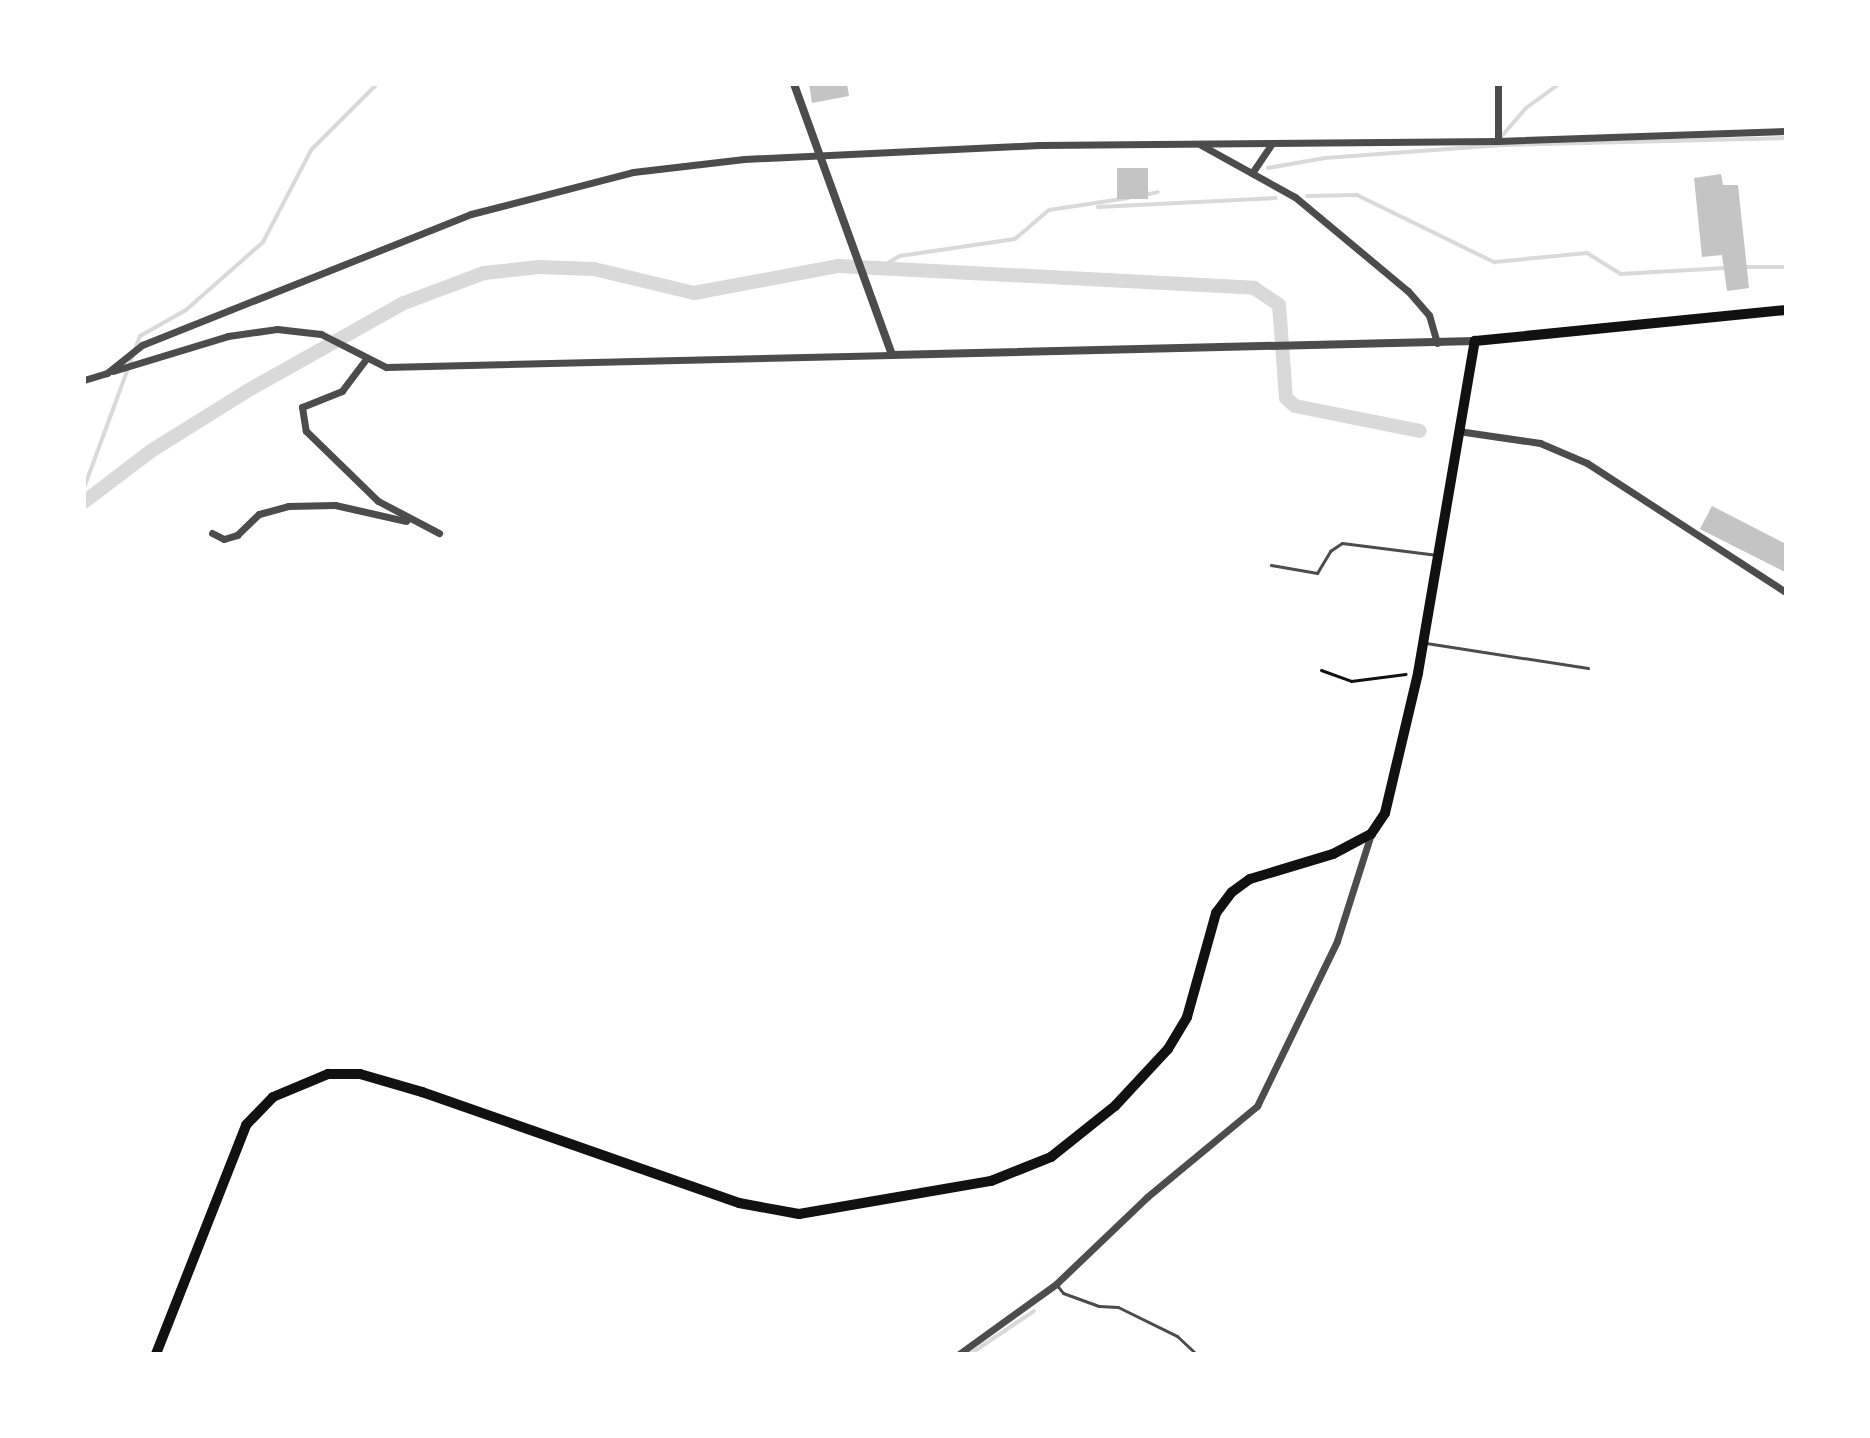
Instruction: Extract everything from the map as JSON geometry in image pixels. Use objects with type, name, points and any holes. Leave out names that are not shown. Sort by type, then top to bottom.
[{"type":"main road","points":[[156,1354],[232,1152],[246,1125],[273,1097],[300,1082],[360,1074],[739,1203],[799,1214],[991,1181],[1051,1157],[1115,1106],[1168,1049],[1187,1017],[1216,913],[1232,892],[1250,879],[1333,854],[1371,834],[1385,813],[1401,760],[1418,673],[1475,341],[1786,310]]},
{"type":"street","points":[[794,84],[854,258],[892,355]]},
{"type":"street","points":[[1498,84],[1498,141]]},
{"type":"street","points":[[107,373],[142,345],[513,199],[633,172],[744,159],[820,158],[1039,145],[1498,141],[1786,131]]},
{"type":"street","points":[[1252,173],[1272,143]]},
{"type":"street","points":[[1199,144],[1295,197],[1408,291],[1429,315],[1437,343]]},
{"type":"street","points":[[84,380],[252,332],[298,329],[345,343],[366,359],[386,367],[1290,349],[1475,341]]},
{"type":"street","points":[[366,359],[342,391],[313,399],[302,407],[301,417],[306,431],[378,501],[439,533]]},
{"type":"street","points":[[1458,431],[1540,443],[1587,463],[1786,592]]},
{"type":"street","points":[[212,533],[224,539],[237,535],[259,514],[288,506],[335,505],[416,523]]},
{"type":"street","points":[[959,1354],[1056,1284],[1147,1197],[1257,1106],[1337,941],[1371,834]]},
{"type":"lane","points":[[1271,565],[1317,573],[1330,551],[1342,543],[1437,555]]},
{"type":"lane","points":[[1422,643],[1588,668]]},
{"type":"lane","points":[[1056,1284],[1063,1293],[1118,1307],[1177,1336],[1196,1354]]},
{"type":"path","points":[[1321,670],[1351,681],[1418,673]]},
{"type":"building","points":[[809,84],[847,84],[849,96],[812,103]]},
{"type":"building","points":[[1117,168],[1148,168],[1148,199],[1117,199]]},
{"type":"building","points":[[1721,174],[1723,185],[1738,185],[1749,288],[1727,291],[1722,255],[1702,257],[1694,178]]},
{"type":"building","points":[[1712,506],[1786,544],[1785,572],[1700,529]]},
{"type":"waterway","points":[[84,488],[140,336],[186,310],[263,242],[311,150],[377,84]]},
{"type":"waterway","points":[[1500,138],[1526,108],[1559,84]]},
{"type":"waterway","points":[[1268,168],[1325,158],[1503,145],[1786,138]]},
{"type":"waterway","points":[[1144,195],[1158,192]]},
{"type":"waterway","points":[[1307,196],[1357,195],[1494,262],[1587,253],[1620,274],[1726,268]]},
{"type":"waterway","points":[[879,268],[900,256],[1015,239],[1049,210],[1128,198]]},
{"type":"waterway","points":[[1098,207],[1276,198]]},
{"type":"waterway","points":[[84,502],[151,451],[247,391],[404,303],[484,273],[539,267],[594,269],[694,293],[838,266],[1254,288],[1279,305],[1286,398],[1295,406],[1420,431]]},
{"type":"waterway","points":[[1743,267],[1786,267]]},
{"type":"waterway","points":[[970,1354],[1034,1311]]}]
